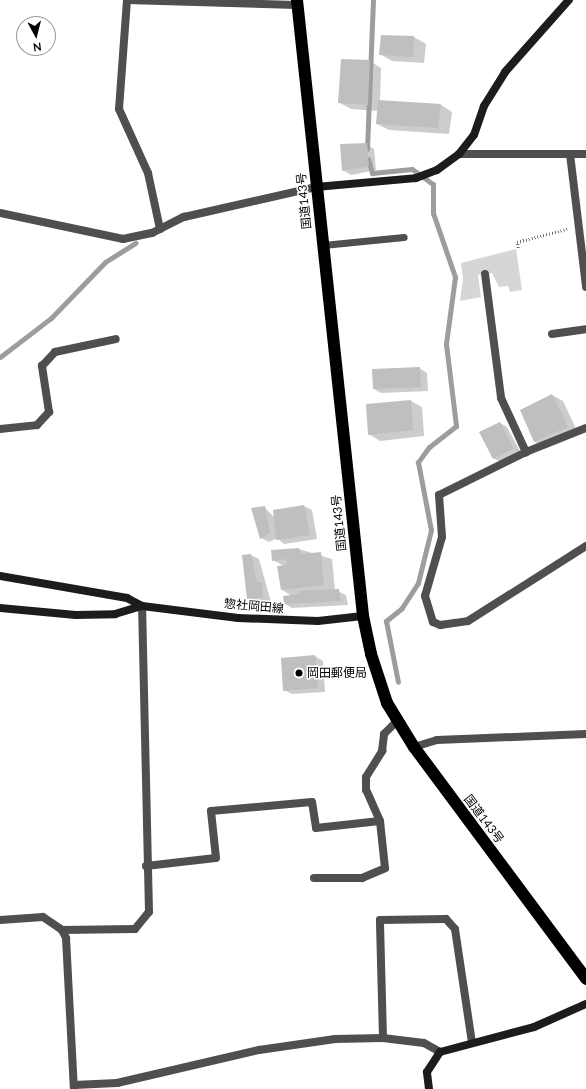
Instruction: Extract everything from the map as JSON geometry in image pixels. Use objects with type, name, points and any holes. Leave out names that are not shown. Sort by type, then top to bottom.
[{"type":"highway","name":"国道143号","points":[[297,3],[363,616],[380,683],[397,721],[414,748],[586,978]]},
{"type":"street","points":[[160,229],[148,173],[119,109],[127,0],[297,3]]},
{"type":"street","points":[[0,213],[123,239],[160,229],[184,217],[316,187],[416,178],[437,170],[459,154],[474,135],[484,106],[505,72],[569,0]]},
{"type":"street","points":[[459,154],[586,154]]},
{"type":"street","points":[[570,154],[586,288]]},
{"type":"street","points":[[485,274],[501,398],[526,452]]},
{"type":"street","points":[[552,334],[586,329]]},
{"type":"street","points":[[0,429],[37,425],[49,412],[42,366],[55,352],[116,339]]},
{"type":"street","points":[[586,428],[526,452],[439,494],[442,537],[426,596],[433,622],[440,625],[468,621],[586,546]]},
{"type":"street","name":"惣社岡田線","points":[[0,576],[127,598],[142,606],[280,621],[363,616]]},
{"type":"street","points":[[62,930],[135,929],[149,912],[146,866],[142,606]]},
{"type":"street","name":"惣社岡田線","points":[[0,608],[76,615],[115,614],[142,606]]},
{"type":"street","points":[[314,878],[362,878],[385,868],[380,821],[366,790],[366,777],[382,751],[384,734],[397,721]]},
{"type":"street","points":[[414,748],[437,740],[586,734]]},
{"type":"street","points":[[146,866],[216,858],[211,811],[312,802],[316,828],[380,821]]},
{"type":"street","points":[[0,920],[43,917],[62,930],[66,938],[74,1087],[117,1083],[259,1050],[335,1038],[383,1038],[424,1043],[440,1052]]},
{"type":"street","points":[[383,1038],[380,920],[446,919],[455,929],[472,1043]]},
{"type":"street","points":[[429,1089],[427,1072],[440,1052],[534,1027],[586,1004]]},
{"type":"lane","points":[[323,245],[404,237]]},
{"type":"path","points":[[518,248],[517,242],[579,226]]},
{"type":"shaded area","points":[[516,249],[522,290],[510,292],[508,286],[499,287],[492,273],[478,275],[481,297],[460,301],[463,278],[461,263]]},
{"type":"building","points":[[381,35],[414,36],[413,57],[379,55]]},
{"type":"building","points":[[341,59],[370,60],[368,105],[338,103]]},
{"type":"building","points":[[378,100],[441,104],[438,128],[376,124]]},
{"type":"building","points":[[367,143],[369,166],[342,171],[340,144]]},
{"type":"building","points":[[420,367],[421,387],[373,389],[372,369]]},
{"type":"building","points":[[552,394],[568,427],[534,442],[520,410]]},
{"type":"building","points":[[411,400],[413,430],[368,435],[366,404]]},
{"type":"building","points":[[500,422],[514,449],[493,459],[479,432]]},
{"type":"building","points":[[304,505],[310,535],[276,540],[273,510]]},
{"type":"building","points":[[265,506],[270,533],[260,539],[251,508]]},
{"type":"building","points":[[299,548],[301,554],[321,552],[324,585],[281,590],[277,566],[287,565],[286,559],[272,561],[271,550]]},
{"type":"building","points":[[251,554],[257,582],[262,582],[263,598],[247,599],[242,555]]},
{"type":"building","points":[[339,589],[341,601],[284,604],[283,596],[299,594],[299,591]]},
{"type":"building","name":"岡田郵便局","points":[[315,655],[318,688],[283,691],[281,658]]},
{"type":"waterway","points":[[367,149],[373,0]]},
{"type":"waterway","points":[[368,159],[372,173],[412,169],[433,184],[433,213],[455,277],[446,344],[456,426],[429,447],[418,462],[431,530],[418,583],[402,608],[386,621],[398,682]]},
{"type":"waterway","points":[[0,357],[51,318],[105,262],[135,243]]},
{"type":"place","name":"岡田郵便局","points":[[299,673]]}]
